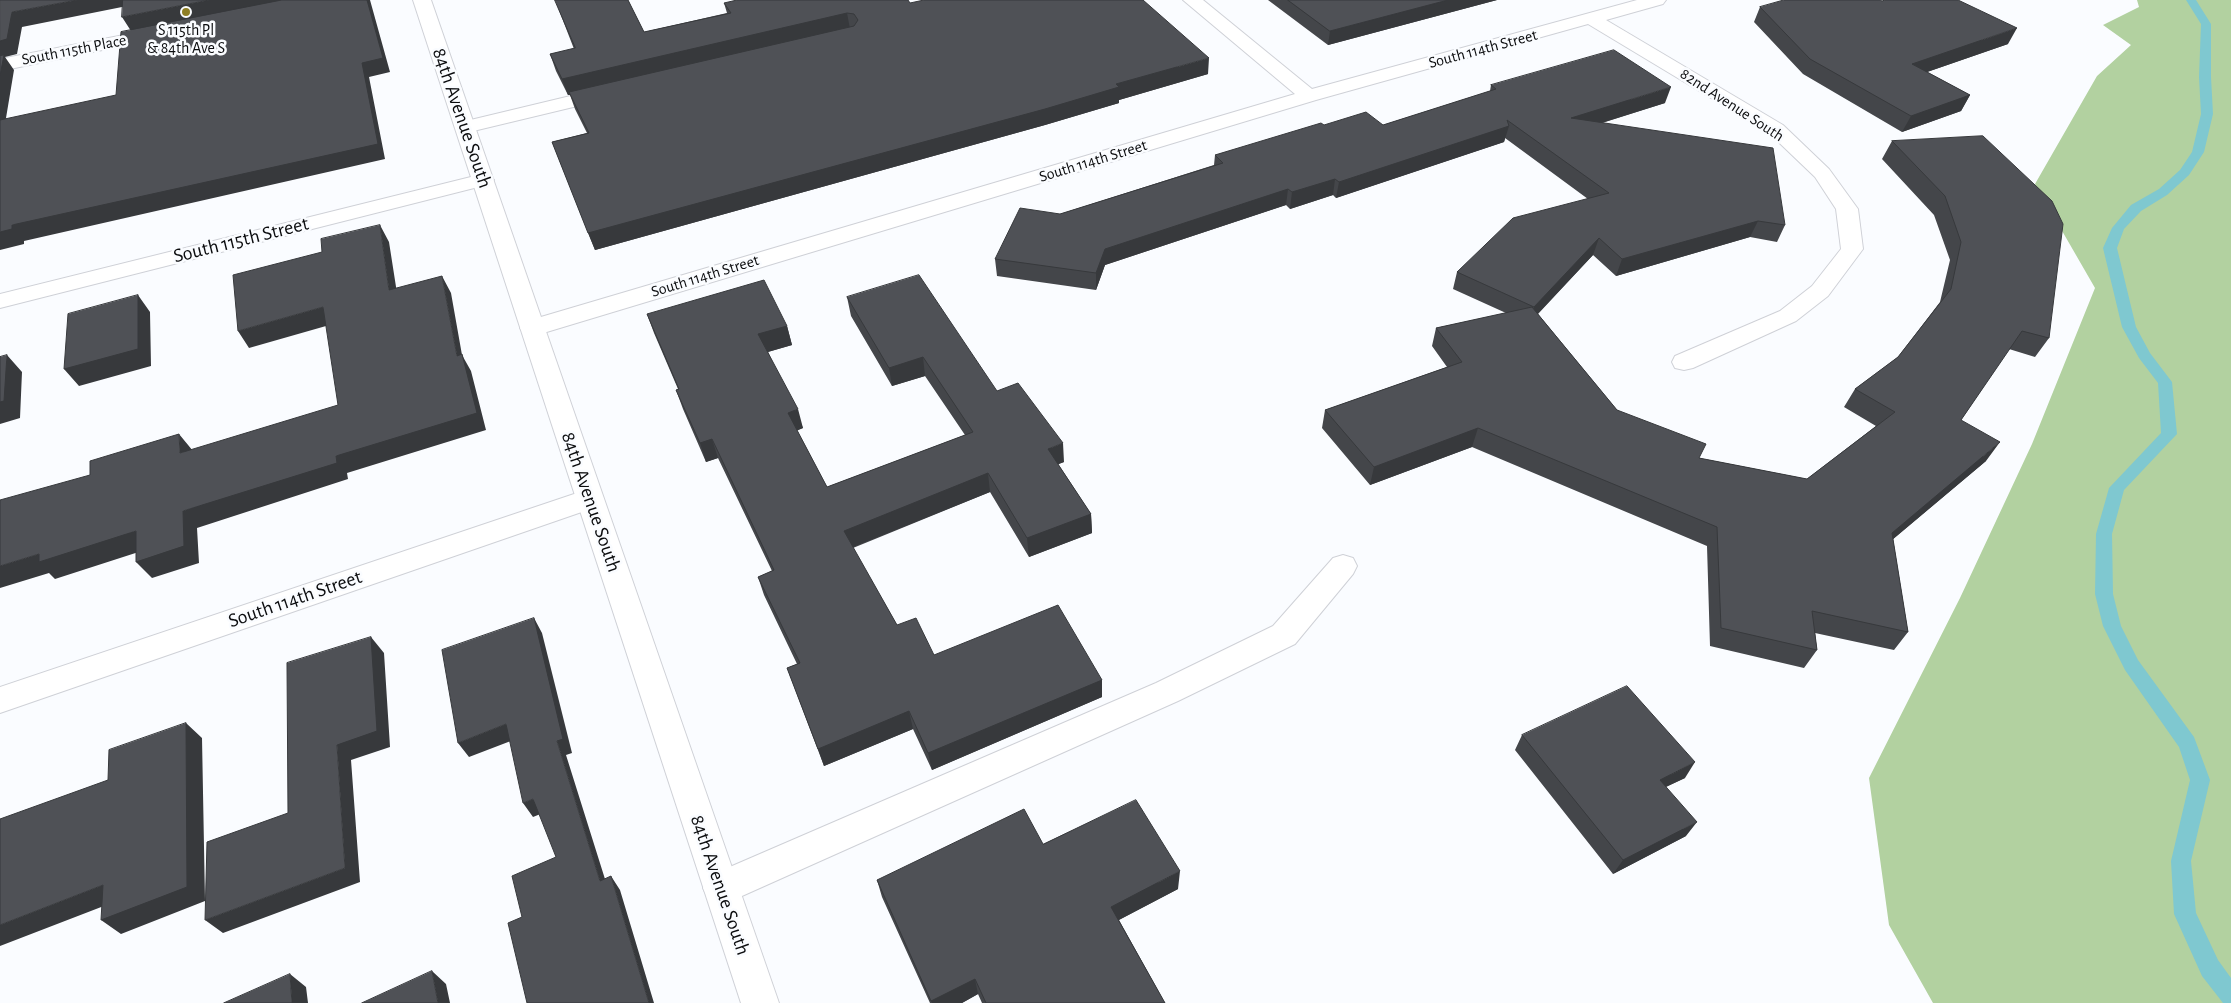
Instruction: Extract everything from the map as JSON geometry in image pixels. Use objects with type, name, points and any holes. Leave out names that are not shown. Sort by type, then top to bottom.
[{"type":"street","name":"84th Avenue South","points":[[422,0],[760,1003]]},
{"type":"street","points":[[1192,0],[1309,96]]},
{"type":"street","name":"South 114th Street","points":[[532,328],[1309,96],[1657,0]]},
{"type":"street","name":"82nd Avenue South","points":[[1592,19],[1776,130],[1822,173],[1847,208],[1852,249],[1820,291],[1788,316],[1684,362]]},
{"type":"street","name":"South 115th Place","points":[[0,65],[171,30]]},
{"type":"street","points":[[465,127],[629,89]]},
{"type":"street","name":"South 115th Street","points":[[0,301],[483,180]]},
{"type":"street","name":"South 114th Street","points":[[0,700],[590,499]]},
{"type":"street","points":[[721,888],[1167,692],[1284,635],[1343,566]]},
{"type":"green space","points":[[2137,0],[2231,0],[2231,1003],[1933,1003],[1889,925],[1869,778],[1960,598],[2032,444],[2095,288],[2035,184],[2097,76],[2131,45],[2103,25],[2139,7]]},
{"type":"building","points":[[0,0],[77,0],[12,12],[7,39],[0,41]]},
{"type":"building","points":[[123,0],[209,0],[122,17]]},
{"type":"building","points":[[282,0],[367,0],[383,58],[362,63],[378,144],[12,225],[12,229],[0,232],[0,120],[116,95],[121,32]]},
{"type":"building","points":[[555,0],[628,0],[644,32],[731,13],[724,3],[737,0],[908,0],[910,3],[924,0],[1143,0],[1209,58],[1116,84],[1119,87],[1045,109],[588,233],[552,142],[589,133],[569,92],[854,26],[858,20],[854,14],[847,13],[562,79],[550,54],[575,48]]},
{"type":"building","points":[[1288,0],[1448,0],[1330,31]]},
{"type":"building","points":[[1784,0],[1958,0],[2017,28],[1912,64],[1970,95],[1911,116],[1810,59],[1760,7]]},
{"type":"building","points":[[1614,50],[1671,87],[1571,118],[1773,148],[1785,225],[1758,221],[1622,259],[1599,238],[1534,307],[1457,272],[1513,218],[1609,193],[1507,120],[1509,126],[1339,182],[1335,179],[1292,192],[1288,189],[1105,249],[1096,273],[995,259],[1020,208],[1060,214],[1223,163],[1215,155],[1321,123],[1324,125],[1366,112],[1383,125],[1496,89],[1491,85]]},
{"type":"building","points":[[4,55],[0,76],[0,56]]},
{"type":"building","points":[[1983,136],[2052,201],[2063,224],[2049,338],[2022,331],[1961,420],[2000,442],[1892,533],[1908,632],[1812,611],[1817,650],[1721,628],[1717,527],[1478,428],[1374,467],[1325,410],[1462,362],[1436,328],[1532,307],[1617,410],[1706,444],[1699,458],[1807,479],[1895,412],[1855,389],[1898,357],[1951,289],[1961,242],[1945,196],[1892,141]]},
{"type":"building","points":[[380,225],[389,290],[442,276],[457,356],[462,354],[477,413],[336,456],[337,463],[183,511],[184,546],[136,562],[136,531],[39,562],[39,554],[0,566],[0,500],[90,475],[90,461],[179,434],[180,453],[338,405],[323,307],[238,331],[233,275],[322,252],[321,239]]},
{"type":"building","points":[[919,275],[997,391],[1018,383],[1063,443],[1048,449],[1091,514],[1027,538],[988,473],[844,531],[897,625],[916,618],[934,655],[1058,605],[1102,680],[928,753],[909,711],[818,749],[787,668],[800,663],[758,577],[774,570],[712,439],[700,443],[676,390],[679,389],[647,314],[764,280],[787,326],[758,334],[798,409],[788,413],[827,487],[973,432],[923,357],[889,368],[847,297]]},
{"type":"building","points":[[138,295],[138,349],[64,369],[68,314]]},
{"type":"building","points":[[7,355],[4,401],[0,402],[0,357]]},
{"type":"building","points":[[534,618],[563,739],[557,741],[600,881],[611,876],[649,1003],[527,1003],[508,923],[522,917],[512,876],[556,857],[533,799],[523,803],[506,724],[458,743],[442,650]]},
{"type":"building","points":[[371,637],[377,731],[337,745],[345,868],[205,920],[207,842],[288,813],[287,663]]},
{"type":"building","points":[[1627,686],[1695,762],[1660,780],[1697,822],[1623,860],[1522,735]]},
{"type":"building","points":[[186,723],[187,887],[101,920],[103,885],[0,925],[0,819],[108,780],[109,750]]},
{"type":"building","points":[[1136,800],[1180,871],[1111,907],[1165,1003],[986,1003],[975,979],[931,1001],[877,880],[1024,809],[1043,844]]},
{"type":"building","points":[[432,971],[438,1003],[362,1003]]},
{"type":"building","points":[[290,974],[292,1003],[224,1003]]},
{"type":"waterway","points":[[2191,0],[2206,24],[2205,77],[2207,114],[2198,152],[2185,172],[2163,192],[2136,208],[2118,228],[2110,248],[2129,327],[2144,355],[2165,382],[2169,434],[2117,488],[2104,534],[2104,594],[2112,626],[2131,665],[2187,743],[2200,780],[2181,861],[2185,914],[2210,968],[2231,996]]},
{"type":"place","name":"S 115th Pl & 84th Ave S","points":[[186,12]]}]
